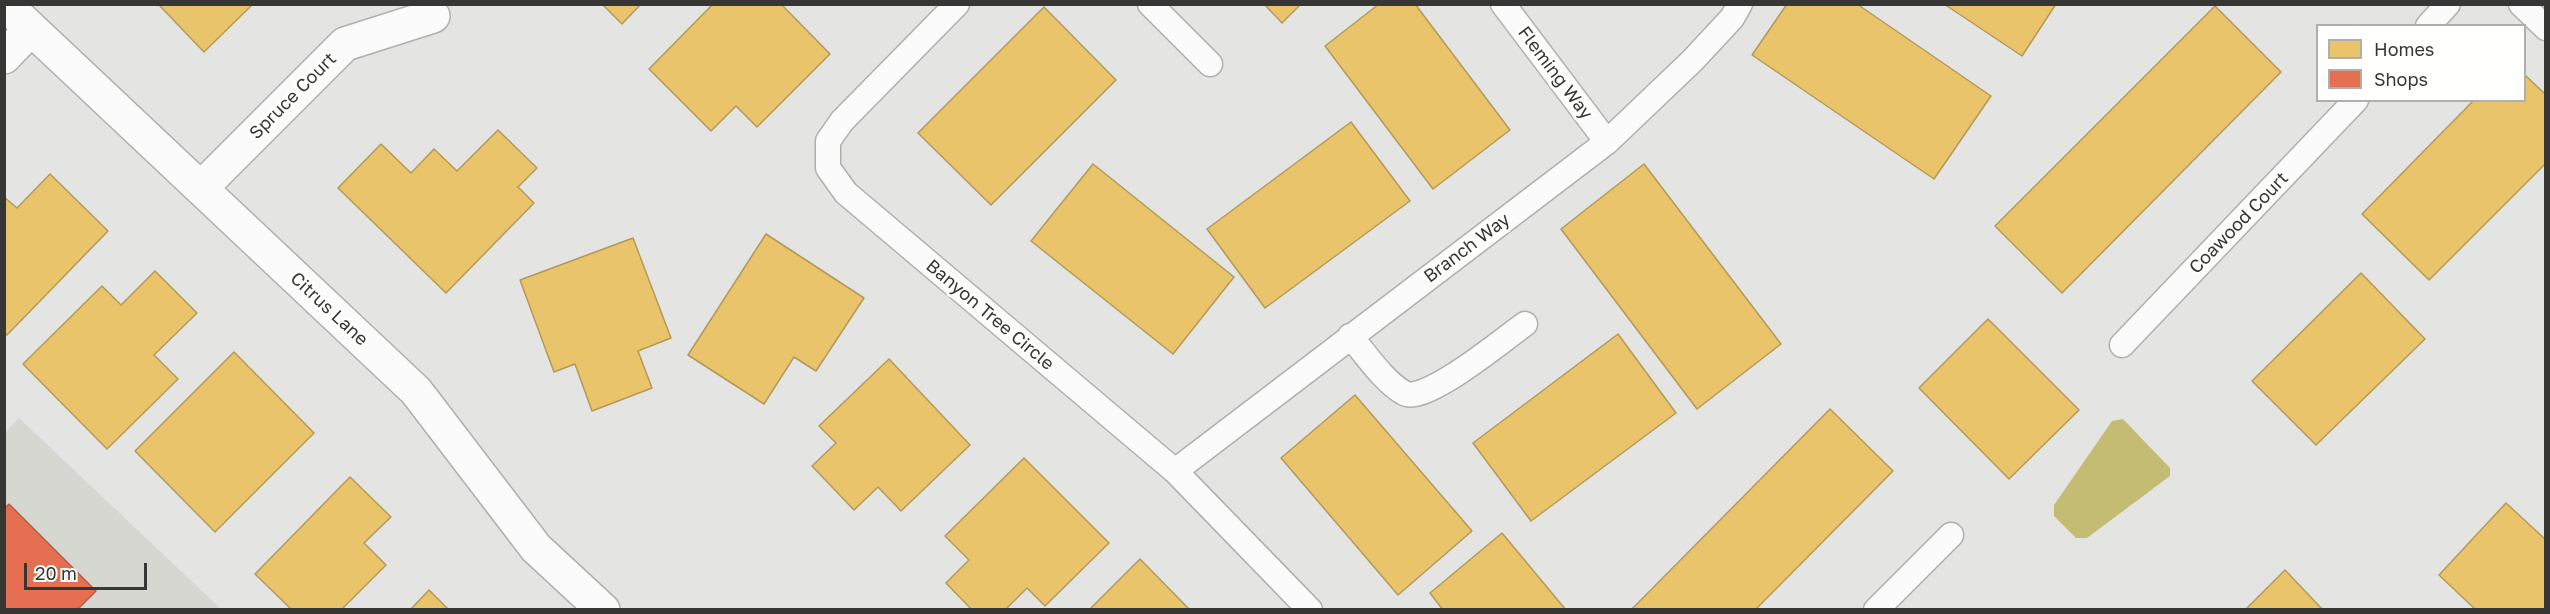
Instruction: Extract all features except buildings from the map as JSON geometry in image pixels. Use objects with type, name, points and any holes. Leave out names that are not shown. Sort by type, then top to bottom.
[{"type":"street","name":"Citrus Lane","points":[[5,4],[416,391],[536,548],[603,609]]},
{"type":"street","name":"Spruce Court","points":[[201,188],[345,44],[433,16]]},
{"type":"street","points":[[4,57],[31,29]]},
{"type":"lane","name":"Banyon Tree Circle","points":[[957,4],[842,121],[828,141],[828,168],[846,193],[1175,471],[1310,609]]},
{"type":"lane","points":[[1150,4],[1210,64]]},
{"type":"lane","name":"Fleming Way","points":[[1503,4],[1607,142]]},
{"type":"lane","name":"Branch Way","points":[[1175,471],[1607,142],[1692,60],[1732,18],[1740,4]]},
{"type":"lane","points":[[2430,24],[2448,4]]},
{"type":"lane","points":[[2521,4],[2546,28]]},
{"type":"lane","name":"Coawood Court","points":[[2122,345],[2354,102]]},
{"type":"lane","points":[[1350,336],[1392,383],[1405,394],[1419,395],[1437,387],[1525,324]]},
{"type":"lane","points":[[1876,609],[1951,535]]},
{"type":"shaded area","points":[[19,418],[221,609],[5,609],[4,434]]},
{"type":"shaded area","points":[[2123,419],[2170,468],[2170,476],[2087,538],[2076,538],[2054,516],[2054,505],[2112,421]]}]
